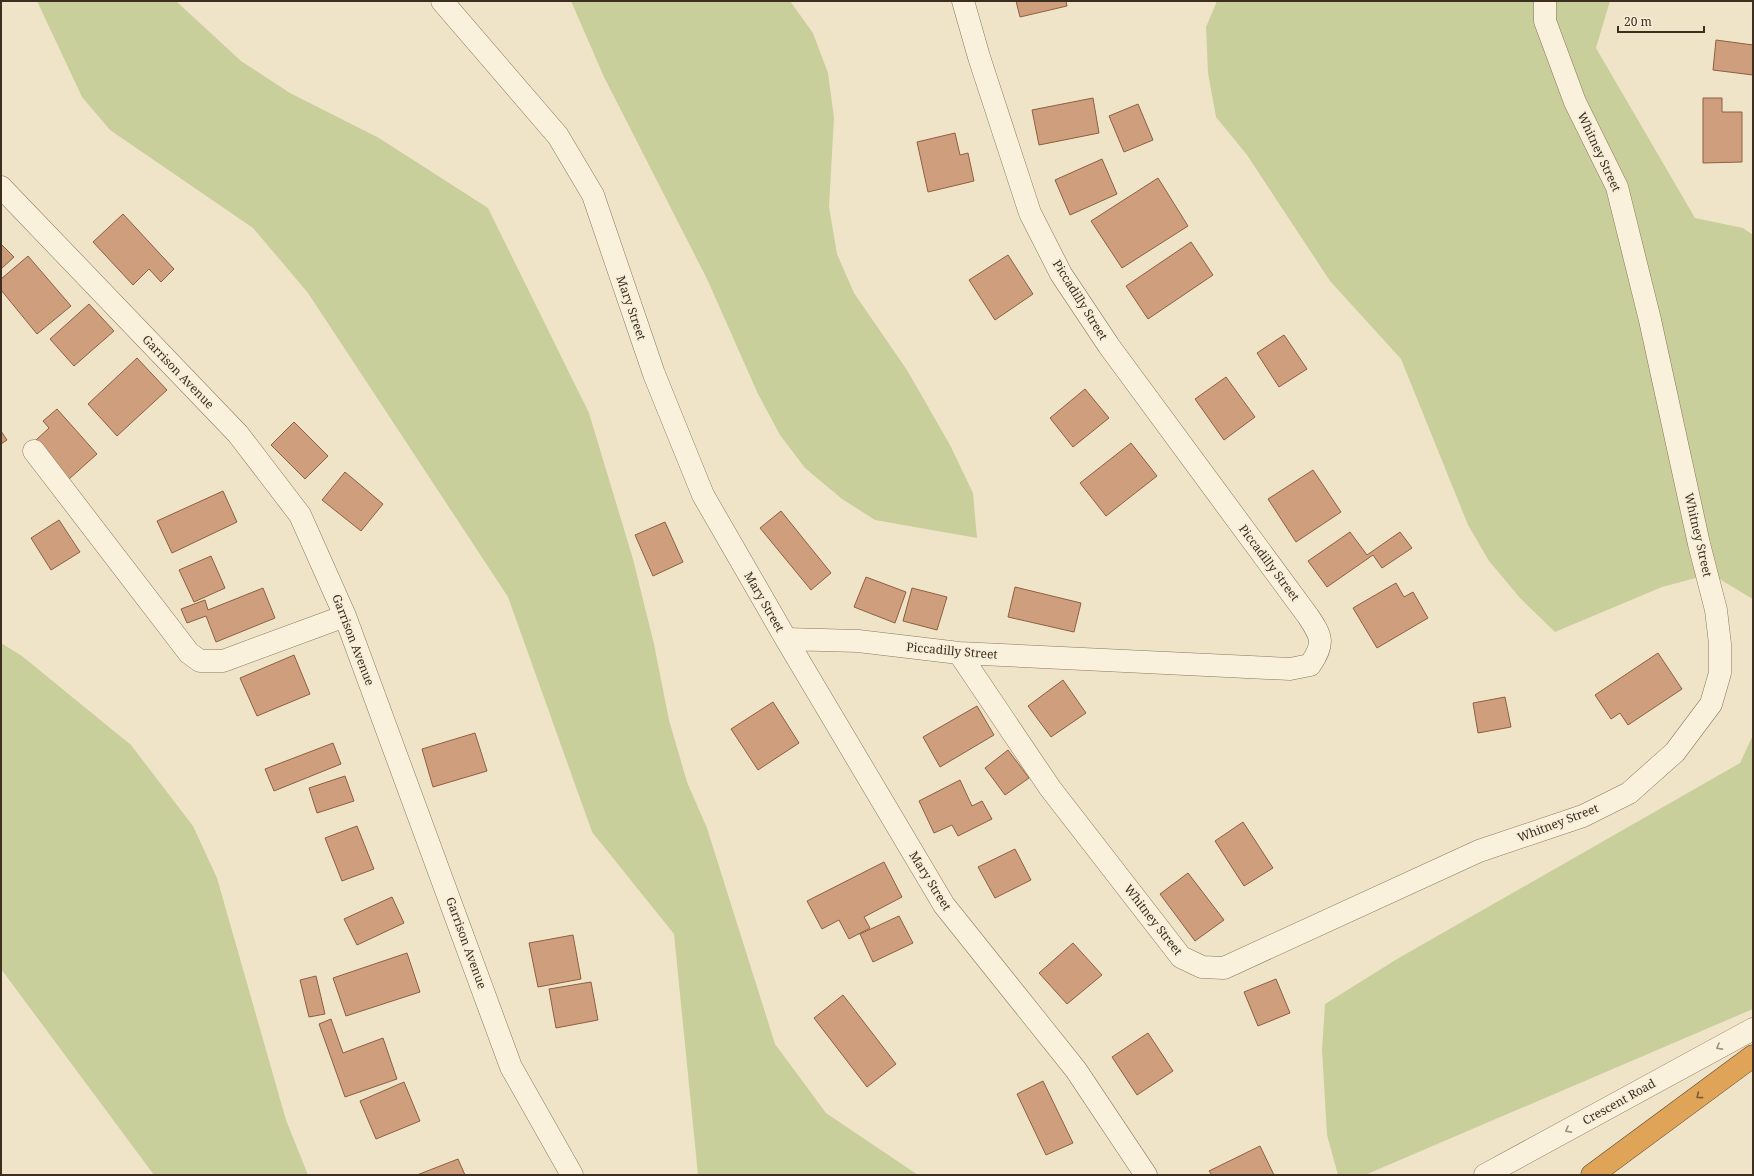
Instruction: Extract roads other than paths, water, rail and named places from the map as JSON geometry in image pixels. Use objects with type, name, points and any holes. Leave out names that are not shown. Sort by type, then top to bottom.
[{"type":"highway","points":[[1592,1175],[1753,1056]]},
{"type":"street","name":"Mary Street","points":[[442,1],[558,136],[593,195],[654,374],[702,495],[944,906],[1076,1070],[1146,1175]]},
{"type":"street","name":"Piccadilly Street","points":[[786,639],[858,641],[959,653],[1290,669],[1310,665],[1318,653],[1320,634],[1304,609],[1109,346],[1061,274],[1030,213],[979,57],[963,1]]},
{"type":"street","name":"Whitney Street","points":[[959,653],[1050,788],[1181,957],[1202,967],[1224,968],[1479,851],[1583,816],[1629,793],[1675,752],[1711,704],[1720,673],[1720,644],[1716,610],[1699,544],[1650,320],[1617,187],[1575,102],[1545,22],[1545,1]]},
{"type":"street","name":"Garrison Avenue","points":[[1,187],[238,434],[300,515],[345,616],[511,1067],[572,1175]]},
{"type":"street","points":[[34,451],[189,653],[200,661],[223,661],[345,616]]},
{"type":"street","name":"Crescent Road","points":[[1485,1175],[1753,1029]]}]
